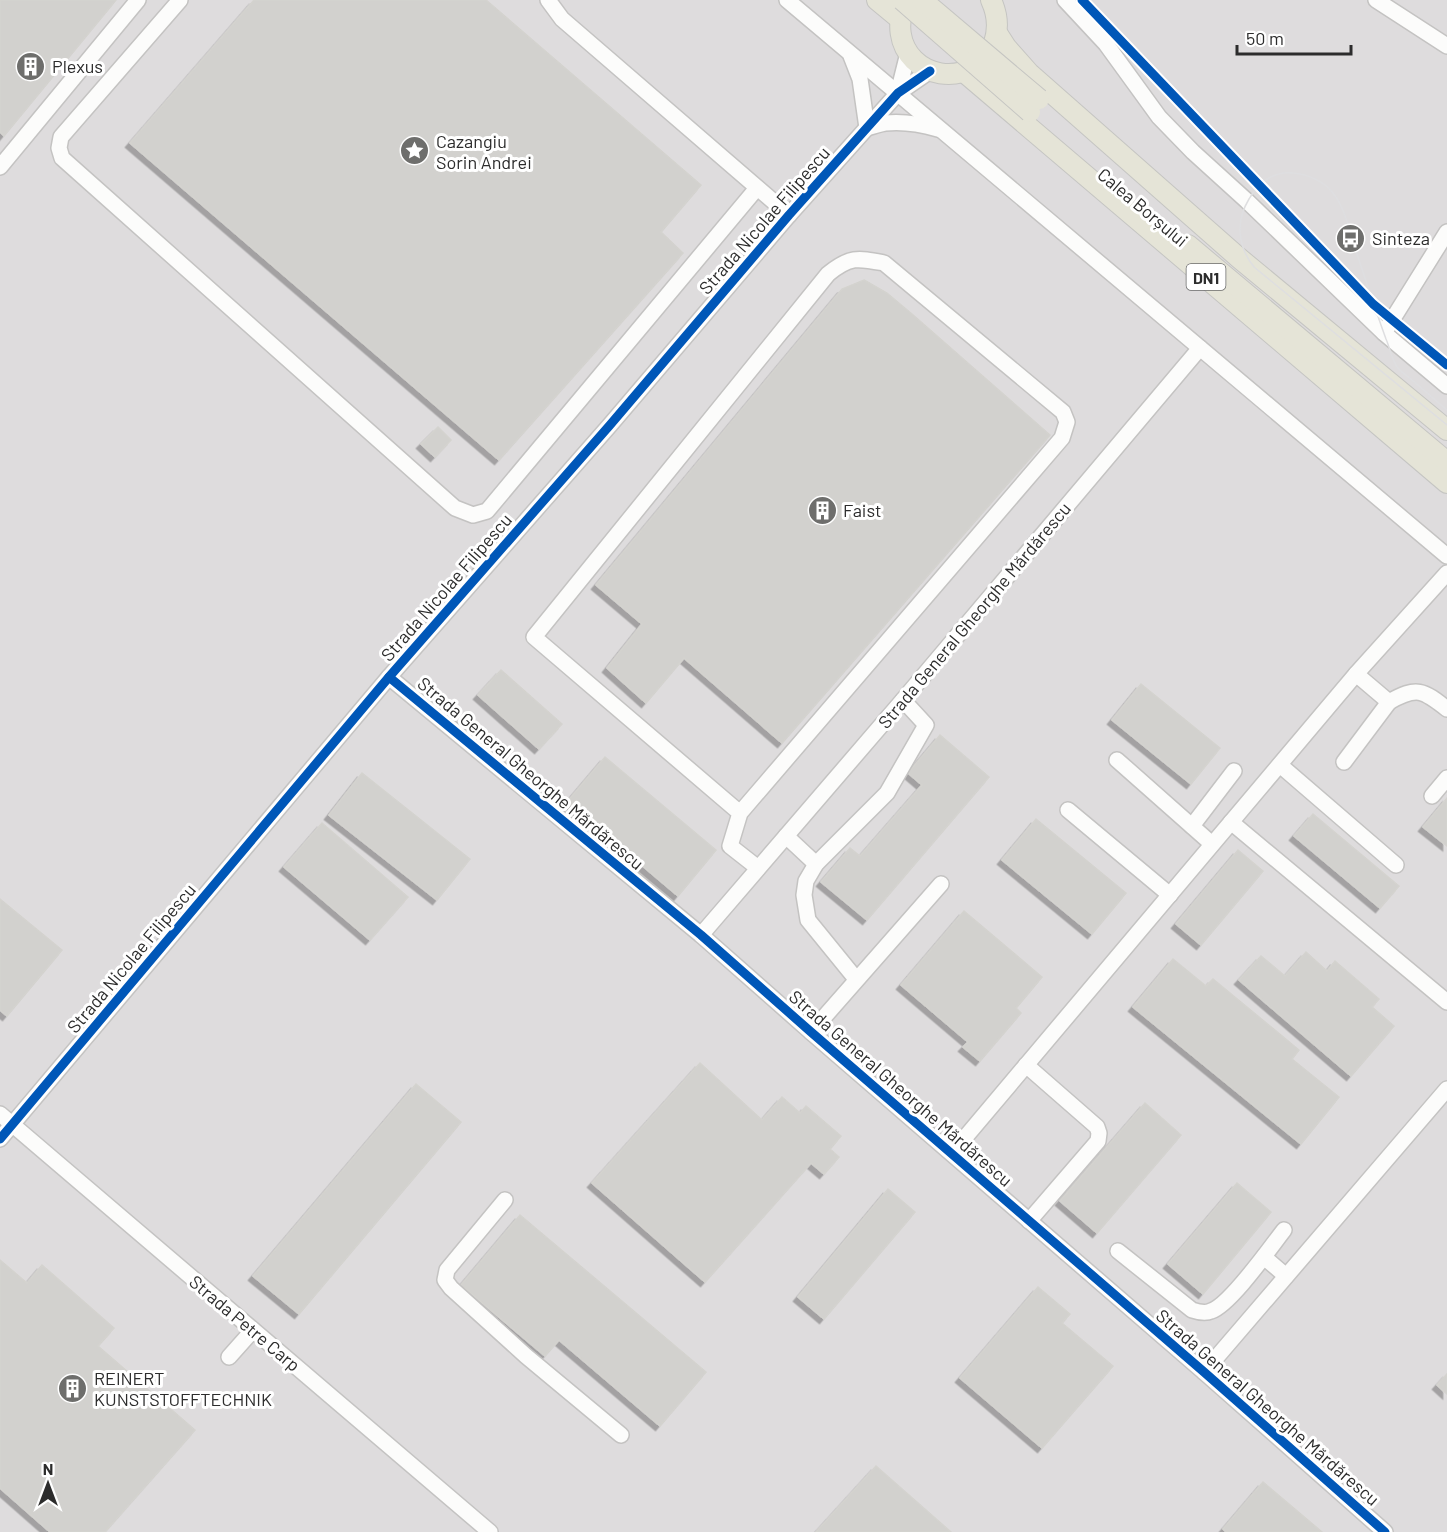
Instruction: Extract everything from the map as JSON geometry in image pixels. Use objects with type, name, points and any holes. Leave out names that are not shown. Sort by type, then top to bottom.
[{"type":"main road","name":"DN1","points":[[877,0],[901,9]]},
{"type":"main road","points":[[907,0],[901,9],[900,35],[908,53],[930,71],[947,75],[964,72],[976,66],[986,57],[998,33]]},
{"type":"main road","name":"Calea Borșului","points":[[922,0],[1035,105],[1447,462]]},
{"type":"main road","name":"DN1","points":[[991,0],[998,21],[998,33],[1014,57],[1037,81],[1239,258],[1447,430]]},
{"type":"main road","name":"Calea Borșului","points":[[901,9],[1035,105],[1447,441]]},
{"type":"main road","name":"DN1","points":[[964,72],[1447,483]]},
{"type":"street","points":[[0,167],[138,0]]},
{"type":"street","points":[[180,0],[61,136],[59,148],[62,158],[455,508],[473,515],[487,512],[757,188]]},
{"type":"street","points":[[548,0],[562,19],[789,215]]},
{"type":"street","points":[[787,0],[1447,556]]},
{"type":"street","points":[[1065,0],[1106,44],[1159,117],[1193,152],[1248,201],[1384,333],[1447,386]]},
{"type":"street","points":[[1376,0],[1447,46]]},
{"type":"street","points":[[848,51],[860,79],[867,128],[885,123],[909,123],[943,131]]},
{"type":"street","name":"Strada Nicolae Filipescu","points":[[898,93],[908,53]]},
{"type":"street","name":"Strada Nicolae Filipescu","points":[[0,1139],[389,677],[789,215],[898,93],[930,71]]},
{"type":"street","points":[[1384,333],[1447,232]]},
{"type":"street","points":[[740,813],[534,637],[828,274],[841,263],[861,259],[884,263],[1063,412],[1067,422],[1062,438],[740,813],[730,846],[758,868]]},
{"type":"street","name":"Strada General Gheorghe Mărdărescu","points":[[701,935],[1200,348]]},
{"type":"street","name":"Strada General Gheorghe Mărdărescu","points":[[952,1154],[1356,674],[1447,573]]},
{"type":"street","points":[[1356,674],[1389,702]]},
{"type":"street","name":"Strada General Gheorghe Mărdărescu","points":[[389,677],[701,935],[1385,1532]]},
{"type":"street","points":[[1344,762],[1389,702],[1405,693],[1417,691],[1432,697],[1447,709]]},
{"type":"street","points":[[856,978],[808,920],[804,895],[806,881],[816,864],[887,793],[926,726],[903,700]]},
{"type":"street","points":[[1117,760],[1212,844]]},
{"type":"street","points":[[1280,765],[1396,864]]},
{"type":"street","points":[[1192,826],[1234,771]]},
{"type":"street","points":[[1432,796],[1447,778]]},
{"type":"street","points":[[1068,810],[1170,895]]},
{"type":"street","points":[[1231,822],[1447,1002]]},
{"type":"street","points":[[786,836],[816,864]]},
{"type":"street","points":[[811,1032],[856,978],[941,884]]},
{"type":"street","points":[[1026,1065],[1097,1127],[1099,1133],[1098,1141],[1029,1221]]},
{"type":"street","name":"Strada General Gheorghe Mărdărescu","points":[[1204,1372],[1447,1089]]},
{"type":"street","name":"Strada Petre Carp","points":[[0,1114],[490,1532]]},
{"type":"street","points":[[505,1200],[447,1270],[445,1280],[526,1356],[621,1435]]},
{"type":"street","points":[[1118,1251],[1192,1310],[1211,1311],[1230,1296],[1284,1230]]},
{"type":"street","points":[[1264,1257],[1286,1276]]},
{"type":"street","points":[[229,1357],[253,1330]]},
{"type":"shaded area","points":[[0,0],[1447,0],[1447,1532],[0,1532]]},
{"type":"building","name":"Plexus","points":[[0,0],[116,0],[4,136],[0,132]]},
{"type":"building","points":[[254,0],[486,0],[701,185],[661,232],[683,253],[499,460],[130,143]]},
{"type":"building","name":"Faist","points":[[864,280],[887,293],[1050,435],[782,743],[684,658],[646,703],[607,668],[642,624],[596,585],[842,289]]},
{"type":"building","points":[[438,427],[451,440],[435,457],[421,444]]},
{"type":"building","points":[[501,670],[562,724],[539,749],[478,695]]},
{"type":"building","points":[[1141,684],[1220,748],[1191,784],[1112,720]]},
{"type":"building","points":[[940,735],[989,777],[867,920],[821,882],[850,848],[860,856],[922,785],[908,773]]},
{"type":"building","points":[[605,757],[716,850],[678,896],[567,802]]},
{"type":"building","points":[[362,773],[470,859],[437,900],[329,815]]},
{"type":"building","points":[[1447,798],[1447,846],[1423,827]]},
{"type":"building","points":[[1313,814],[1399,886],[1380,908],[1294,836]]},
{"type":"building","points":[[1036,819],[1126,893],[1092,934],[1002,860]]},
{"type":"building","points":[[322,823],[408,897],[370,940],[284,867]]},
{"type":"building","points":[[1238,850],[1263,871],[1201,945],[1176,924]]},
{"type":"building","points":[[0,899],[62,950],[7,1016],[0,1010]]},
{"type":"building","points":[[964,911],[1042,977],[1016,1008],[1021,1013],[980,1061],[963,1047],[968,1042],[901,985]]},
{"type":"building","points":[[1306,952],[1327,971],[1335,961],[1379,999],[1372,1007],[1394,1026],[1351,1076],[1239,980],[1261,956],[1285,976]]},
{"type":"building","points":[[1173,959],[1206,986],[1213,979],[1299,1050],[1292,1059],[1339,1097],[1301,1144],[1133,1007]]},
{"type":"building","points":[[700,1063],[762,1120],[782,1097],[800,1113],[806,1106],[841,1136],[830,1149],[839,1157],[824,1174],[811,1163],[705,1282],[592,1183]]},
{"type":"building","points":[[416,1084],[461,1122],[299,1314],[253,1276]]},
{"type":"building","points":[[1145,1103],[1181,1135],[1097,1233],[1060,1201]]},
{"type":"building","points":[[1237,1183],[1271,1212],[1203,1294],[1168,1264]]},
{"type":"building","points":[[888,1189],[915,1212],[824,1319],[798,1297]]},
{"type":"building","points":[[520,1215],[706,1372],[660,1426],[559,1340],[545,1356],[461,1285]]},
{"type":"building","name":"REINERT KUNSTSTOFFTECHNIK","points":[[0,1260],[27,1283],[42,1265],[114,1328],[98,1346],[195,1430],[105,1532],[50,1532],[0,1488]]},
{"type":"building","points":[[1038,1287],[1070,1314],[1062,1323],[1113,1366],[1042,1448],[960,1378]]},
{"type":"building","points":[[1447,1374],[1447,1394],[1437,1385]]},
{"type":"building","points":[[876,1466],[951,1532],[816,1532]]},
{"type":"building","points":[[1263,1482],[1322,1532],[1226,1532],[1223,1529]]},
{"type":"tram line","points":[[1447,410],[1401,371],[1394,362],[1341,205],[1333,193],[1320,182],[1298,174],[1279,174],[1267,179],[1253,193],[1240,225],[1244,251],[1254,267],[1447,425]]},
{"type":"cycle path","points":[[1082,0],[1373,304],[1447,365]]},
{"type":"cycle path","points":[[0,1139],[389,677],[610,425],[789,215],[898,93],[930,71]]},
{"type":"cycle path","points":[[389,677],[701,935],[1385,1532]]},
{"type":"place","name":"Plexus","points":[[31,66]]},
{"type":"place","name":"Cazangiu Sorin Andrei","points":[[415,151]]},
{"type":"place","name":"Sinteza","points":[[1351,238]]},
{"type":"place","name":"Faist","points":[[822,510]]},
{"type":"place","name":"REINERT KUNSTSTOFFTECHNIK","points":[[73,1388]]}]
